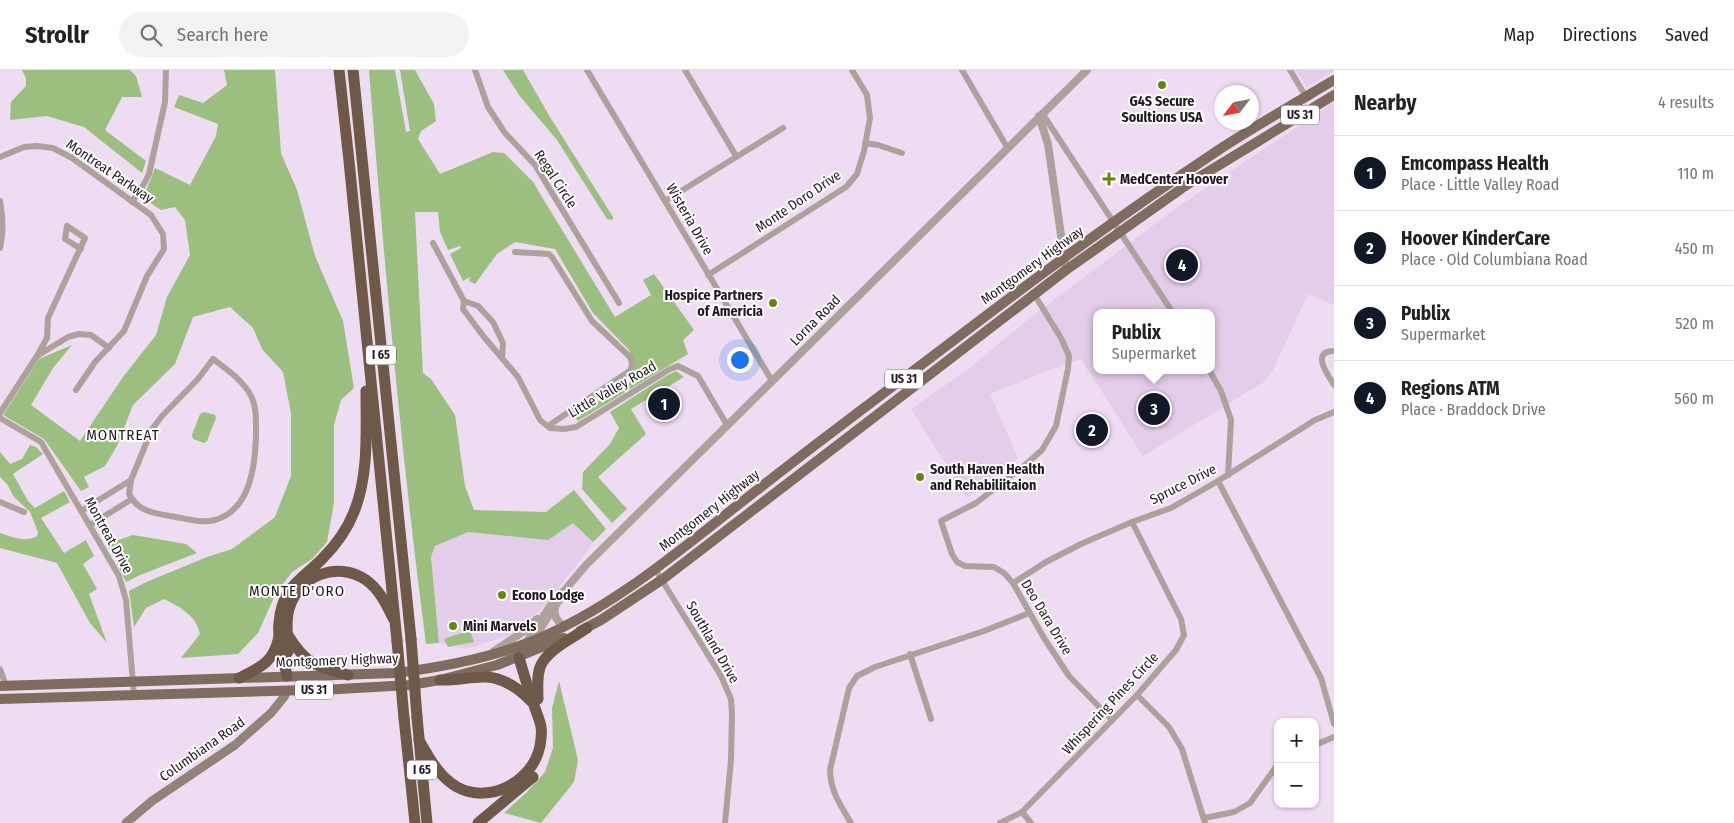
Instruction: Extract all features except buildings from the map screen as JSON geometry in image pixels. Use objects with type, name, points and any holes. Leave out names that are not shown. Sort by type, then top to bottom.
[{"type":"highway","name":"I 65","points":[[339,70],[367,331],[415,823]]},
{"type":"highway","name":"I 65","points":[[353,70],[427,823]]},
{"type":"highway","points":[[287,676],[280,615],[284,599],[295,582],[327,554],[344,532],[354,513],[360,492],[366,427],[367,331]]},
{"type":"highway","points":[[239,678],[268,662],[283,635],[288,610],[299,589],[313,577],[329,571],[344,571],[360,576],[368,581],[381,596],[395,623]]},
{"type":"highway","points":[[478,823],[524,786],[540,766],[547,750],[548,733],[546,723],[536,701],[538,676],[542,663],[552,652],[587,628]]},
{"type":"highway","points":[[283,635],[298,651],[320,668],[348,675]]},
{"type":"highway","points":[[419,740],[442,776],[457,787],[471,792],[489,793],[508,787],[522,778],[536,760],[540,745],[541,728],[525,649]]},
{"type":"highway","points":[[440,680],[487,677],[512,685],[536,701]]},
{"type":"main road","name":"Montgomery Highway","points":[[0,700],[389,687],[440,680],[497,665],[615,597],[1065,257],[1226,145],[1334,80]]},
{"type":"main road","name":"Montgomery Highway","points":[[3,686],[396,673],[427,669],[525,649],[587,628],[663,579],[1066,270],[1188,184],[1334,95]]},
{"type":"main road","points":[[287,676],[287,691]]},
{"type":"main road","name":"Columbiana Road","points":[[126,823],[152,801],[235,745],[270,713],[287,691]]},
{"type":"main road","points":[[137,823],[140,812]]},
{"type":"street","points":[[132,202],[149,174],[165,102],[166,70]]},
{"type":"street","name":"Regal Circle","points":[[475,70],[488,107],[504,133],[535,165],[618,303]]},
{"type":"street","name":"Wisteria Drive","points":[[586,70],[772,381]]},
{"type":"street","points":[[685,70],[736,156]]},
{"type":"street","name":"Monte Doro Drive","points":[[708,274],[846,186],[857,174],[870,118],[870,104],[868,95],[852,70]]},
{"type":"street","points":[[962,70],[1007,147]]},
{"type":"street","name":"Lorna Road","points":[[525,649],[544,613],[556,596],[564,590],[586,565],[1086,70]]},
{"type":"street","points":[[1290,70],[1306,97]]},
{"type":"street","points":[[1041,115],[1061,141],[1170,309]]},
{"type":"street","points":[[1041,115],[1049,149],[1066,270]]},
{"type":"street","points":[[665,201],[783,128]]},
{"type":"street","points":[[865,144],[878,145],[902,153]]},
{"type":"street","name":"Montreat Parkway","points":[[0,157],[24,147],[53,148],[72,158],[151,215],[163,234],[164,249],[147,276],[124,331],[95,362],[76,390]]},
{"type":"street","points":[[0,201],[3,218],[0,248]]},
{"type":"street","points":[[433,243],[464,301],[463,310],[518,377],[540,420],[548,426],[631,370],[632,363],[630,357],[592,321],[549,254],[515,252]]},
{"type":"street","points":[[0,413],[47,338],[48,318],[81,249]]},
{"type":"street","name":"Deo Dara Drive","points":[[1034,294],[1052,322],[1069,356],[1056,426],[1042,450],[1026,465],[976,503],[941,521],[952,554],[957,562],[965,566],[994,567],[1004,573],[1070,676],[1112,720]]},
{"type":"street","points":[[464,301],[478,306],[493,322],[503,343],[502,356]]},
{"type":"street","points":[[37,356],[68,337],[79,334],[91,335],[109,348]]},
{"type":"street","points":[[1334,350],[1326,352],[1322,361],[1323,367],[1334,385]]},
{"type":"street","points":[[213,359],[235,376],[246,388],[252,396],[256,414],[256,457],[253,473],[243,498],[230,514],[206,522],[151,513],[143,510],[132,499],[129,494],[131,480],[148,437],[157,422],[198,380],[213,359]]},
{"type":"street","name":"Little Valley Road","points":[[548,426],[550,428],[564,429],[576,427],[670,369],[678,366],[698,376],[727,425]]},
{"type":"street","points":[[1211,374],[1221,390],[1231,420],[1228,475]]},
{"type":"street","name":"Spruce Drive","points":[[1012,583],[1046,562],[1081,544],[1171,508],[1228,475],[1315,420],[1334,412]]},
{"type":"street","name":"Montreat Drive","points":[[0,418],[41,442],[119,576],[124,590],[134,696]]},
{"type":"street","points":[[81,511],[131,480]]},
{"type":"street","points":[[1218,481],[1321,678],[1334,724]]},
{"type":"street","points":[[90,525],[132,499]]},
{"type":"street","points":[[0,502],[24,512]]},
{"type":"street","name":"Whispering Pines Circle","points":[[1000,823],[1022,812],[1138,696],[1176,650],[1182,639],[1184,630],[1181,619],[1132,522]]},
{"type":"street","name":"Southland Drive","points":[[655,568],[721,676],[731,699],[731,760],[725,823]]},
{"type":"street","name":"Lorna Road","points":[[525,649],[556,607],[564,590]]},
{"type":"street","points":[[556,607],[554,615],[564,626]]},
{"type":"street","points":[[486,656],[512,640],[544,613]]},
{"type":"street","points":[[852,823],[834,795],[830,770],[849,688],[857,676],[875,666],[1029,613]]},
{"type":"street","points":[[910,654],[931,720]]},
{"type":"street","points":[[0,669],[3,686]]},
{"type":"street","points":[[1138,696],[1169,727],[1182,749],[1204,820],[1234,812],[1250,803],[1274,770]]},
{"type":"street","points":[[1319,743],[1334,737]]},
{"type":"street","points":[[1022,812],[1031,823]]},
{"type":"shaded area","points":[[1296,70],[1334,70],[1334,71],[1307,87]]},
{"type":"shaded area","points":[[1334,102],[1334,305],[1308,294],[1273,370],[1264,382],[1143,456],[1081,359],[1057,367],[990,394],[1018,458],[967,498],[911,409],[967,370],[1031,317],[1179,206]]},
{"type":"shaded area","points":[[573,522],[593,542],[544,606],[514,634],[466,649],[439,643],[431,557],[435,546],[468,532],[548,540]]},
{"type":"green space","points":[[22,70],[130,70],[136,76],[142,97],[122,97],[105,130],[146,161],[142,173],[84,127],[47,116],[10,120],[11,102],[26,86],[26,78]]},
{"type":"green space","points":[[224,70],[275,70],[281,153],[297,190],[315,256],[343,321],[354,388],[341,400],[334,425],[334,503],[327,542],[312,559],[292,572],[276,593],[258,633],[238,654],[181,658],[200,634],[195,622],[187,612],[164,599],[146,608],[134,627],[129,591],[207,557],[232,549],[275,517],[291,476],[291,413],[283,372],[262,349],[253,328],[230,307],[193,317],[175,364],[133,405],[117,446],[105,466],[84,477],[89,487],[81,491],[44,439],[3,415],[39,359],[72,345],[53,368],[31,405],[80,441],[123,377],[156,335],[167,297],[190,255],[185,220],[175,207],[161,210],[143,198],[155,168],[190,185],[216,136],[218,124],[174,107],[179,95],[203,103],[227,85]]},
{"type":"green space","points":[[369,70],[395,70],[406,132],[410,131],[400,70],[415,70],[434,104],[436,121],[421,131],[418,139],[440,174],[493,152],[504,153],[533,182],[615,317],[651,295],[643,280],[654,274],[694,330],[683,340],[688,354],[578,421],[574,416],[637,378],[629,350],[593,313],[555,249],[515,242],[497,254],[475,284],[469,281],[470,277],[463,281],[450,254],[461,248],[460,246],[448,250],[440,232],[438,212],[415,212],[423,373],[431,379],[455,415],[465,486],[474,510],[546,512],[574,490],[606,529],[593,542],[573,523],[548,540],[468,532],[435,546],[431,557],[439,643],[426,644],[417,572],[394,357]]},
{"type":"green space","points":[[503,70],[523,70],[550,117],[613,217],[612,220],[607,219],[557,140],[519,95]]},
{"type":"green space","points":[[676,371],[684,377],[631,409],[646,434],[598,477],[627,509],[612,523],[582,489],[583,472],[610,444],[619,428],[610,412]]},
{"type":"green space","points":[[204,412],[215,415],[216,418],[207,441],[204,443],[193,439],[192,435],[200,414]]},
{"type":"green space","points":[[30,445],[36,447],[43,454],[13,474],[28,501],[35,508],[64,491],[70,502],[41,518],[64,553],[86,540],[94,556],[83,564],[97,589],[89,594],[107,643],[90,623],[57,563],[0,548],[0,533],[24,539],[37,536],[38,532],[30,512],[14,497],[7,484],[0,477],[0,452],[10,464],[22,459]]},
{"type":"green space","points":[[133,535],[186,544],[197,553],[126,582],[107,544]]},
{"type":"green space","points":[[470,630],[474,642],[448,647],[444,639]]},
{"type":"green space","points":[[559,681],[578,760],[574,782],[541,823],[504,813],[545,772],[553,748],[552,708]]},
{"type":"place","name":"G4S Secure Soultions USA","points":[[1162,85]]},
{"type":"place","name":"MedCenter Hoover","points":[[1109,179]]},
{"type":"place","name":"Regions ATM","points":[[1182,265]]},
{"type":"place","name":"Hospice Partners of Americia","points":[[773,303]]},
{"type":"place","name":"Emcompass Health","points":[[664,404]]},
{"type":"place","name":"Publix","points":[[1154,409]]},
{"type":"place","name":"Hoover KinderCare","points":[[1092,430]]},
{"type":"place","name":"South Haven Health and Rehabiliitaion","points":[[920,477]]},
{"type":"place","name":"Econo Lodge","points":[[502,595]]},
{"type":"place","name":"Mini Marvels","points":[[453,626]]},
{"type":"district","name":"MONTREAT","points":[[123,435]]},
{"type":"district","name":"MONTE D'ORO","points":[[297,591]]}]
